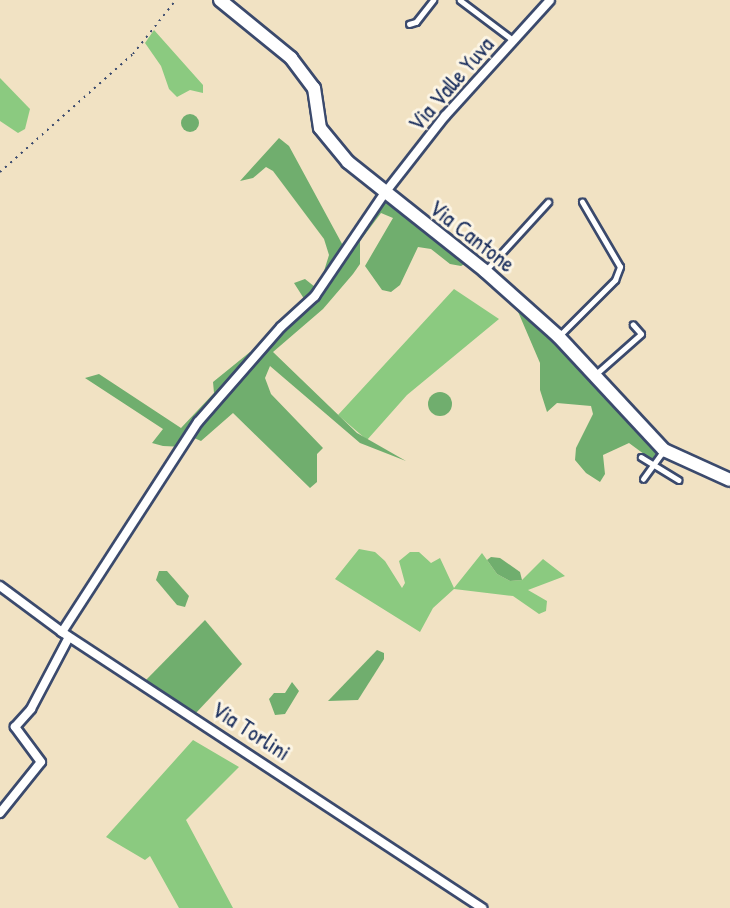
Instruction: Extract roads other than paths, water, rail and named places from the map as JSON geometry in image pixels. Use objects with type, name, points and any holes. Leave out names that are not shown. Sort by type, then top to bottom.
[{"type":"main road","name":"Via Cantone","points":[[220,0],[291,58],[314,88],[316,119],[327,138],[384,194],[485,271],[558,336],[664,450],[730,480]]},
{"type":"street","name":"Via Valle Yuva","points":[[0,813],[41,762],[15,727],[31,709],[66,635],[198,422],[281,327],[315,296],[384,194],[445,116],[550,0]]},
{"type":"street","name":"Via Torlini","points":[[0,586],[66,635],[482,908]]},
{"type":"lane","points":[[408,24],[416,22],[433,0]]},
{"type":"lane","points":[[460,0],[514,41]]},
{"type":"lane","points":[[485,271],[548,202]]},
{"type":"lane","points":[[558,336],[615,280],[620,267],[582,202]]},
{"type":"lane","points":[[593,376],[641,334],[633,325]]},
{"type":"lane","points":[[643,479],[664,450]]},
{"type":"lane","points":[[641,457],[679,480]]}]
